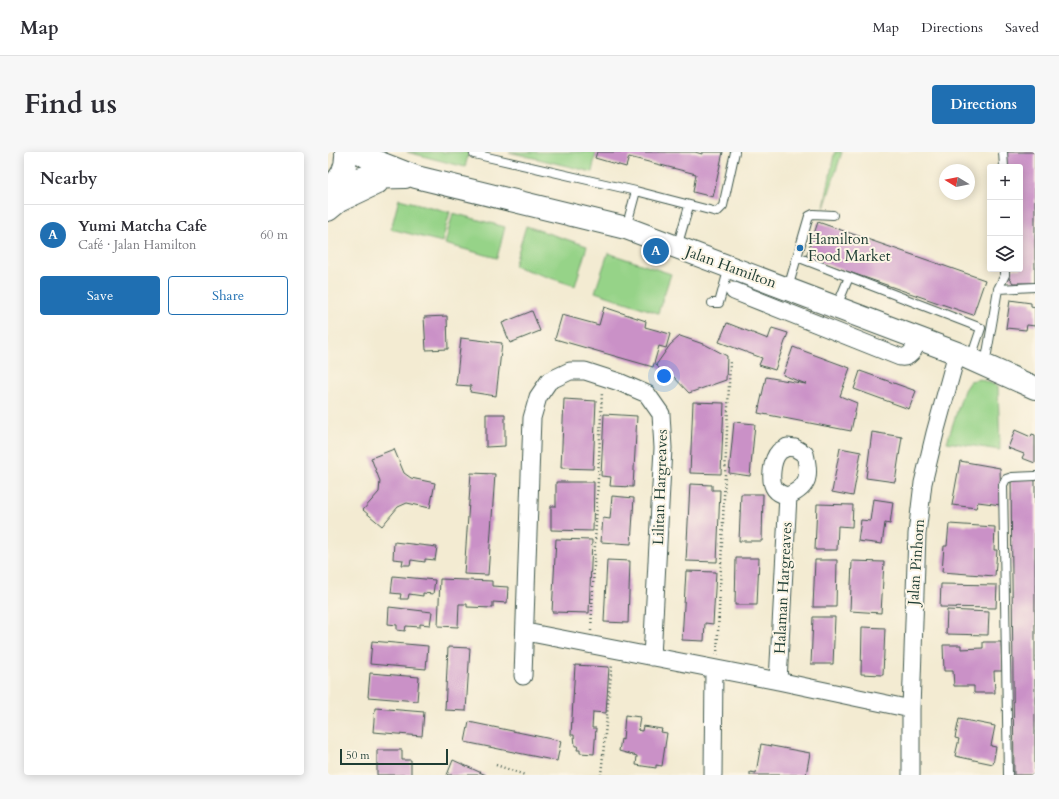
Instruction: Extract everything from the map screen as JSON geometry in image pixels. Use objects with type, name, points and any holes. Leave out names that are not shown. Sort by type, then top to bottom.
[{"type":"main road","points":[[332,186],[343,173],[346,162],[346,152]]},
{"type":"main road","name":"Jalan Hamilton","points":[[360,152],[400,175],[626,228],[920,339],[971,359],[1035,388]]},
{"type":"main road","points":[[328,210],[339,201],[400,175],[376,152]]},
{"type":"main road","name":"Jalan Hamilton","points":[[332,186],[361,178],[400,175]]},
{"type":"street","points":[[734,291],[900,357],[904,358],[910,354],[920,339]]},
{"type":"street","name":"Jalan Pinhorn","points":[[911,775],[911,709],[916,542],[922,490],[935,432],[971,359]]},
{"type":"street","name":"Lilitan Hargreaves","points":[[523,676],[526,632],[532,418],[538,397],[549,381],[570,371],[585,371],[647,394],[661,414],[663,448],[652,657]]},
{"type":"street","name":"Halaman Hargreaves","points":[[778,681],[788,496]]},
{"type":"street","points":[[526,632],[778,681],[911,709]]},
{"type":"street","points":[[713,775],[715,669]]},
{"type":"lane","points":[[474,154],[636,191],[712,212],[721,210],[723,206],[735,152]]},
{"type":"lane","points":[[1003,152],[1004,164]]},
{"type":"lane","points":[[626,228],[636,191]]},
{"type":"lane","points":[[677,247],[689,206]]},
{"type":"lane","points":[[788,288],[810,216],[814,214],[833,216]]},
{"type":"lane","points":[[797,257],[981,328],[971,359]]},
{"type":"lane","points":[[712,303],[719,303],[729,266]]},
{"type":"lane","points":[[971,359],[1005,272]]},
{"type":"lane","points":[[837,307],[849,277]]},
{"type":"lane","points":[[998,288],[1035,287]]},
{"type":"lane","points":[[1008,775],[1003,485],[1006,479],[1012,477],[1035,476]]},
{"type":"path","points":[[715,669],[730,362]]},
{"type":"path","points":[[590,645],[602,377]]},
{"type":"path","points":[[601,775],[614,650]]},
{"type":"path","points":[[496,765],[525,775]]},
{"type":"green space","points":[[407,152],[469,152],[465,167]]},
{"type":"green space","points":[[509,152],[596,152],[592,172]]},
{"type":"green space","points":[[835,152],[842,152],[824,208],[834,154]]},
{"type":"green space","points":[[399,199],[450,212],[442,242],[391,229]]},
{"type":"green space","points":[[453,213],[505,227],[497,258],[445,244]]},
{"type":"green space","points":[[526,226],[587,246],[575,286],[514,266]]},
{"type":"green space","points":[[608,253],[671,274],[658,313],[595,292]]},
{"type":"green space","points":[[980,379],[998,386],[1000,450],[947,442],[964,390],[970,381]]},
{"type":"building","points":[[597,152],[695,152],[702,154],[702,152],[723,152],[713,197],[693,192],[696,174],[629,157],[626,167],[595,158]]},
{"type":"building","points":[[1006,152],[1035,152],[1035,283],[1013,283],[1008,276],[1008,272],[1023,272],[1023,164],[1006,164]]},
{"type":"building","points":[[818,222],[985,280],[973,315],[806,257]]},
{"type":"building","points":[[1010,300],[1031,303],[1031,306],[1035,307],[1035,326],[1027,325],[1026,330],[1006,328]]},
{"type":"building","points":[[604,307],[646,321],[645,327],[670,334],[666,348],[659,346],[653,367],[555,339],[562,315],[599,325]]},
{"type":"building","points":[[532,311],[540,331],[510,343],[502,323]]},
{"type":"building","points":[[447,316],[448,349],[426,350],[424,317]]},
{"type":"building","points":[[727,323],[768,339],[772,328],[788,333],[775,370],[759,365],[762,358],[719,342]]},
{"type":"building","points":[[680,336],[706,345],[727,356],[726,380],[689,393],[672,375],[669,378],[656,365],[670,345]]},
{"type":"building","points":[[461,338],[502,343],[496,396],[470,392],[471,386],[456,385]]},
{"type":"building","points":[[793,347],[850,368],[840,396],[857,403],[851,431],[758,413],[766,377],[806,384],[783,375]]},
{"type":"building","points":[[860,371],[916,391],[909,409],[854,389]]},
{"type":"building","points":[[564,399],[596,401],[593,469],[561,468]]},
{"type":"building","points":[[693,402],[724,403],[721,474],[690,473]]},
{"type":"building","points":[[486,414],[505,414],[505,446],[486,447]]},
{"type":"building","points":[[604,414],[637,416],[633,487],[610,486],[611,477],[601,476]]},
{"type":"building","points":[[734,422],[755,424],[750,476],[729,473]]},
{"type":"building","points":[[1015,430],[1031,437],[1032,434],[1035,435],[1035,463],[1022,458],[1024,454],[1008,448]]},
{"type":"building","points":[[872,432],[902,437],[895,482],[866,478]]},
{"type":"building","points":[[840,448],[861,452],[853,496],[832,492]]},
{"type":"building","points":[[394,449],[404,473],[411,478],[435,483],[430,508],[407,503],[398,507],[382,526],[363,510],[379,492],[380,481],[371,458]]},
{"type":"building","points":[[960,461],[1000,468],[1001,505],[978,502],[976,508],[952,505]]},
{"type":"building","points":[[471,473],[495,474],[488,575],[464,574]]},
{"type":"building","points":[[1011,479],[1035,479],[1035,775],[1014,775]]},
{"type":"building","points":[[556,482],[594,482],[593,531],[551,530],[551,506],[556,506]]},
{"type":"building","points":[[690,484],[712,485],[712,490],[720,490],[717,562],[686,561]]},
{"type":"building","points":[[741,494],[763,494],[762,541],[739,541]]},
{"type":"building","points":[[612,496],[634,498],[631,544],[601,542],[603,518],[610,519]]},
{"type":"building","points":[[873,499],[893,502],[890,524],[885,523],[882,544],[858,541],[861,520],[870,521]]},
{"type":"building","points":[[817,504],[853,505],[852,527],[838,526],[837,550],[815,550]]},
{"type":"building","points":[[949,524],[995,527],[994,550],[997,550],[995,576],[942,572],[944,546],[947,546]]},
{"type":"building","points":[[556,539],[592,540],[589,613],[552,612]]},
{"type":"building","points":[[394,542],[437,547],[435,560],[425,559],[425,562],[411,560],[410,565],[402,565],[403,560],[393,559]]},
{"type":"building","points":[[736,558],[759,558],[757,605],[735,605]]},
{"type":"building","points":[[607,560],[630,561],[628,623],[604,622]]},
{"type":"building","points":[[815,560],[837,560],[836,607],[813,607]]},
{"type":"building","points":[[852,561],[884,562],[881,613],[850,611]]},
{"type":"building","points":[[686,571],[716,572],[713,624],[705,623],[704,641],[682,640]]},
{"type":"building","points":[[393,576],[435,580],[433,594],[423,593],[423,596],[409,594],[408,599],[400,599],[401,594],[391,593]]},
{"type":"building","points":[[440,579],[492,581],[492,586],[508,587],[507,603],[493,602],[493,608],[467,607],[467,604],[459,604],[458,627],[438,626]]},
{"type":"building","points":[[941,584],[997,585],[996,608],[940,607]]},
{"type":"building","points":[[389,607],[432,612],[430,625],[420,624],[420,627],[406,626],[405,631],[397,630],[397,625],[388,624]]},
{"type":"building","points":[[947,610],[989,612],[988,635],[946,634]]},
{"type":"building","points":[[813,617],[835,617],[833,664],[811,664]]},
{"type":"building","points":[[862,627],[885,628],[883,675],[861,674]]},
{"type":"building","points":[[372,641],[428,646],[426,669],[370,664]]},
{"type":"building","points":[[983,642],[1001,642],[1002,671],[994,671],[995,693],[974,693],[974,686],[954,686],[953,671],[944,671],[943,645],[961,645],[961,649],[983,648]]},
{"type":"building","points":[[448,647],[470,648],[466,711],[445,710]]},
{"type":"building","points":[[575,665],[609,667],[606,713],[593,712],[592,728],[596,728],[594,754],[580,753],[580,750],[577,750],[578,746],[575,746],[574,735],[571,735]]},
{"type":"building","points":[[370,673],[419,677],[417,701],[368,697]]},
{"type":"building","points":[[375,708],[424,712],[422,736],[373,732]]},
{"type":"building","points":[[625,715],[640,717],[638,730],[642,731],[643,726],[662,729],[661,732],[667,733],[662,766],[656,765],[656,768],[636,765],[637,756],[619,751],[621,739],[623,740]]},
{"type":"building","points":[[959,719],[995,726],[991,746],[996,747],[993,764],[955,756],[959,739],[955,738]]},
{"type":"building","points":[[469,722],[561,741],[557,761],[465,742]]},
{"type":"building","points":[[761,744],[810,753],[806,775],[750,775],[750,772],[756,773]]},
{"type":"building","points":[[377,750],[402,750],[402,760],[411,760],[411,775],[377,775]]},
{"type":"building","points":[[453,760],[486,775],[447,775]]},
{"type":"place","name":"Hamilton Food Market","points":[[800,248]]},
{"type":"place","name":"Yumi Matcha Cafe","points":[[656,251]]}]
